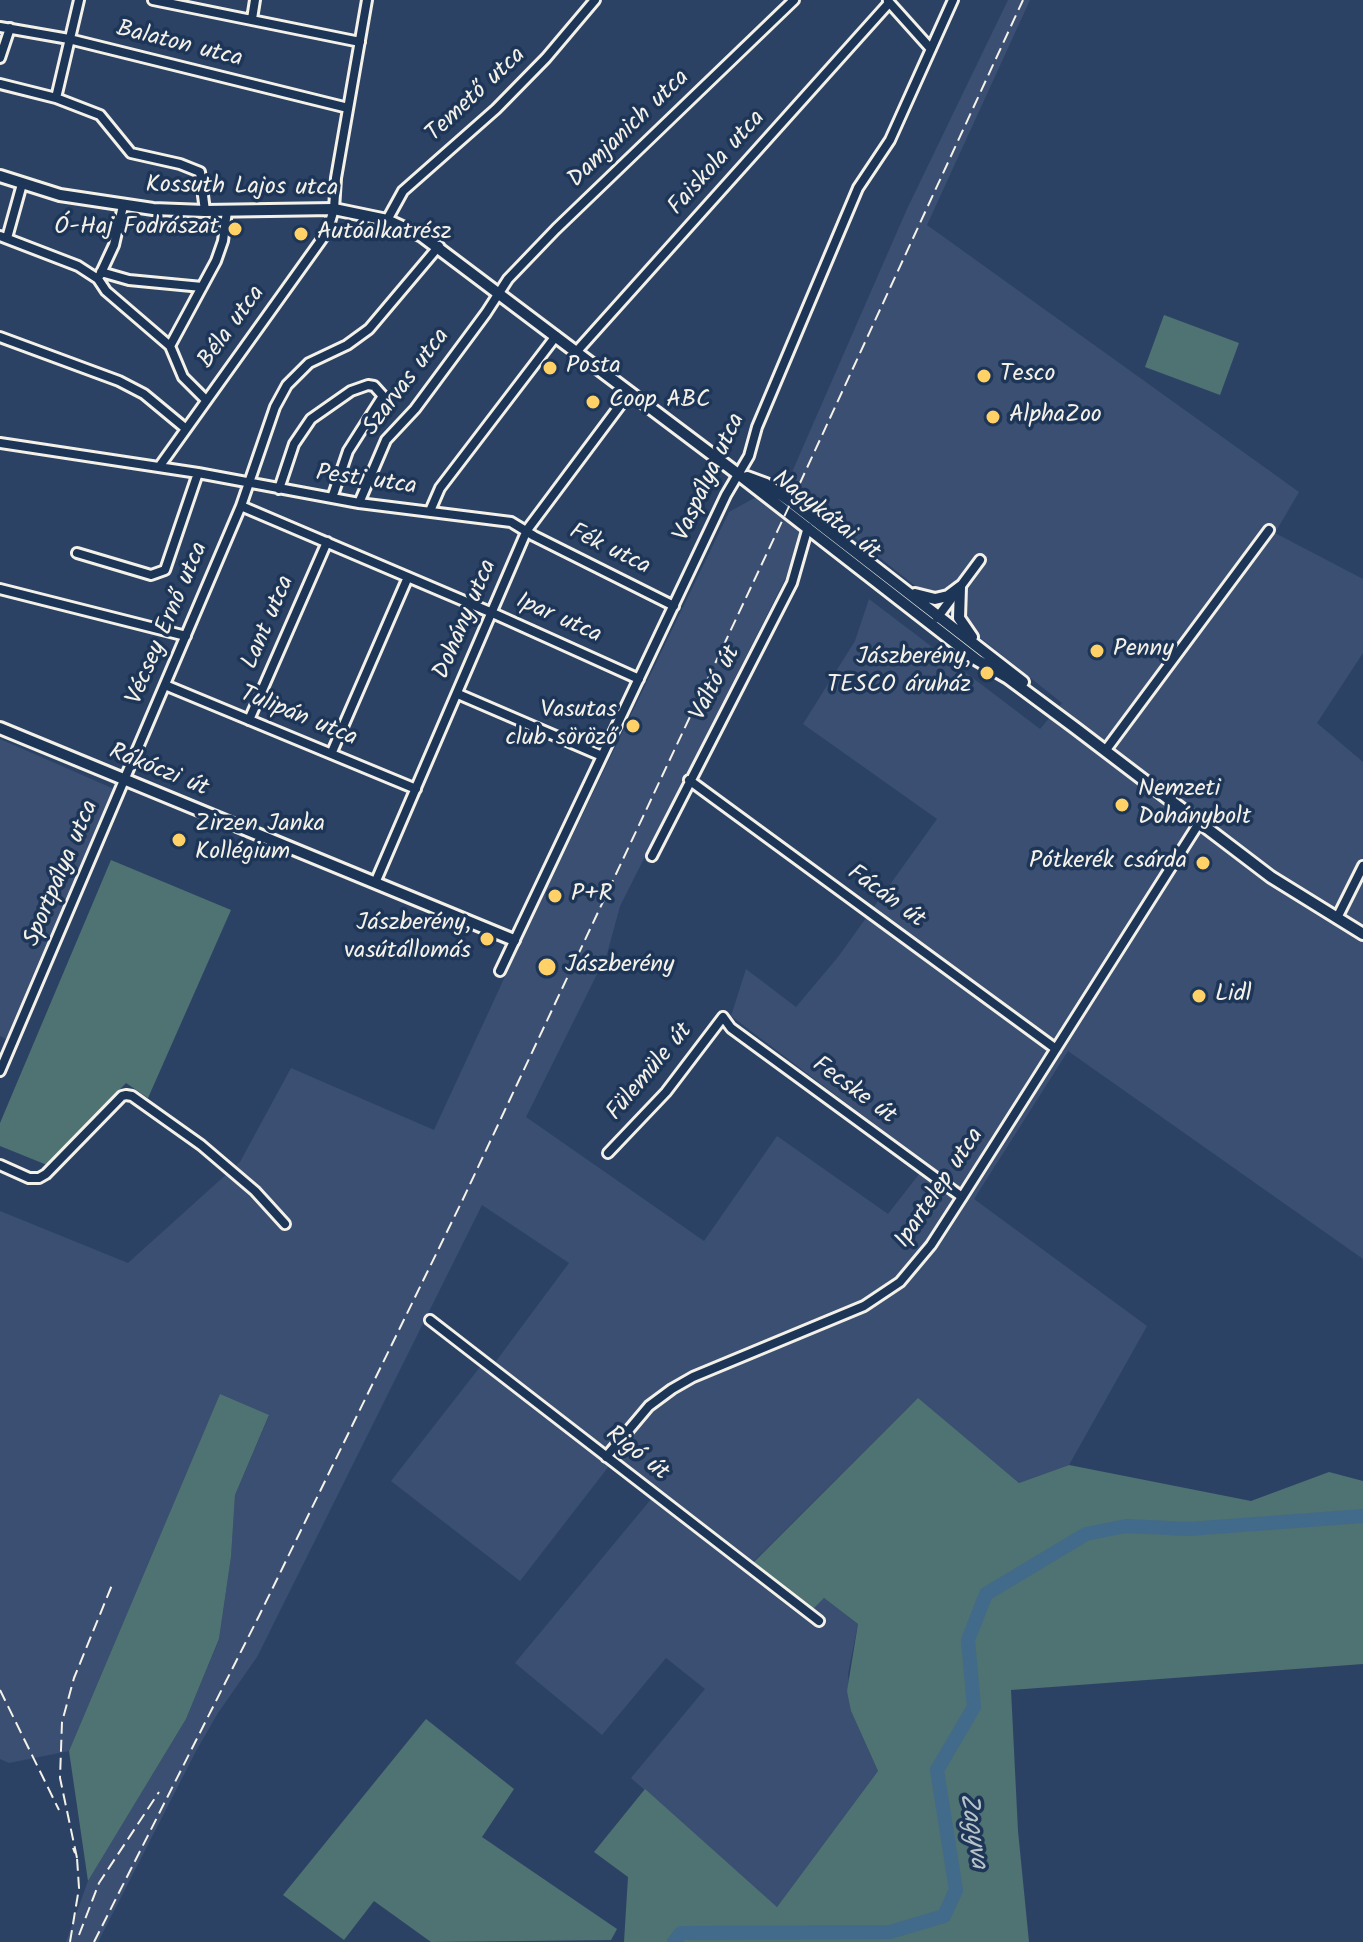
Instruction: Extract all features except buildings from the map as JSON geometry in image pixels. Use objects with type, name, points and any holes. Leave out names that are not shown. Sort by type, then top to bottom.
[{"type":"street","points":[[56,98],[79,0]]},
{"type":"street","points":[[153,0],[360,42]]},
{"type":"street","points":[[252,19],[255,0]]},
{"type":"street","name":"Béla utca","points":[[159,467],[327,232],[334,209],[336,178],[367,0]]},
{"type":"street","name":"Temető utca","points":[[387,220],[403,191],[496,109],[546,58],[595,0]]},
{"type":"street","name":"Damjanich utca","points":[[498,293],[556,229],[794,0]]},
{"type":"street","name":"Vaspálya utca","points":[[500,971],[749,456],[757,427],[858,188],[890,140],[953,0]]},
{"type":"street","points":[[888,1],[931,49]]},
{"type":"street","name":"Faiskola utca","points":[[577,351],[888,1]]},
{"type":"street","name":"Balaton utca","points":[[0,27],[69,39],[348,108]]},
{"type":"street","points":[[0,58],[10,28]]},
{"type":"street","points":[[0,84],[56,98],[100,115],[131,153],[180,164],[200,172],[205,211]]},
{"type":"street","name":"Kossuth Lajos utca","points":[[0,176],[60,195],[123,206],[205,211],[334,209],[387,220],[439,246],[738,474]]},
{"type":"street","points":[[22,184],[3,237],[100,276],[202,287]]},
{"type":"street","points":[[123,206],[114,245],[100,276],[106,291],[170,346],[183,377],[206,400]]},
{"type":"street","points":[[170,346],[223,241],[227,211]]},
{"type":"street","name":"Vécsey Ernő utca","points":[[125,781],[241,506],[275,407],[287,385],[309,363],[347,345],[369,329],[439,246]]},
{"type":"street","name":"Szarvas utca","points":[[359,503],[386,440],[415,409],[498,293]]},
{"type":"street","points":[[430,511],[440,488],[556,336]]},
{"type":"street","points":[[0,337],[119,381],[144,394],[185,428]]},
{"type":"street","points":[[279,489],[294,444],[311,419],[351,391],[374,386],[383,396],[348,451],[332,498]]},
{"type":"street","name":"Dohány utca","points":[[375,883],[527,530],[630,392]]},
{"type":"street","name":"Pesti utca","points":[[0,443],[198,473],[359,503],[511,522],[527,530]]},
{"type":"street","points":[[77,553],[151,575],[165,570],[198,473]]},
{"type":"street","name":"Nagykátai út","points":[[738,474],[1271,877],[1363,934]]},
{"type":"street","name":"Nagykátai út","points":[[738,474],[766,484],[791,502],[897,584],[935,622],[990,655],[1074,727]]},
{"type":"street","name":"Ipar utca","points":[[241,506],[639,679]]},
{"type":"street","name":"Váltó út","points":[[652,856],[792,583],[808,527]]},
{"type":"street","name":"Fék utca","points":[[527,530],[674,606]]},
{"type":"street","points":[[1105,751],[1269,530]]},
{"type":"street","name":"Lant utca","points":[[249,720],[327,542]]},
{"type":"street","points":[[935,622],[980,560]]},
{"type":"street","points":[[332,752],[408,577]]},
{"type":"street","points":[[897,584],[921,597],[935,599],[948,596],[960,587]]},
{"type":"street","points":[[960,587],[959,618],[965,630],[990,655]]},
{"type":"street","points":[[0,589],[186,636]]},
{"type":"street","name":"Tulipán utca","points":[[165,685],[416,789]]},
{"type":"street","points":[[458,694],[602,756]]},
{"type":"street","name":"Rákóczi út","points":[[0,728],[514,940]]},
{"type":"street","name":"Fácán út","points":[[689,780],[1056,1049]]},
{"type":"street","name":"Sportpálya utca","points":[[0,1071],[125,781]]},
{"type":"street","name":"Ipartelep utca","points":[[606,1457],[649,1406],[672,1389],[693,1377],[864,1306],[900,1282],[931,1245],[1199,823]]},
{"type":"street","points":[[1337,918],[1363,866]]},
{"type":"street","name":"Fülemüle út","points":[[608,1153],[666,1092],[723,1017]]},
{"type":"street","name":"Fecske út","points":[[723,1017],[731,1028],[962,1197]]},
{"type":"street","points":[[0,1165],[29,1178],[39,1178],[122,1096],[132,1096],[201,1145],[255,1191],[285,1224]]},
{"type":"street","name":"Rigó út","points":[[430,1320],[819,1621]]},
{"type":"shaded area","points":[[1008,0],[1030,0],[927,225],[1299,492],[1275,533],[1363,579],[1363,653],[1317,723],[1363,762],[1363,1259],[1068,1051],[974,1199],[1147,1326],[1069,1465],[1019,1483],[917,1399],[752,1563],[810,1611],[824,1598],[858,1624],[848,1674],[851,1711],[878,1771],[777,1907],[631,1778],[705,1689],[666,1658],[602,1735],[515,1663],[652,1498],[609,1466],[520,1581],[391,1481],[480,1367],[488,1372],[569,1263],[482,1205],[257,1657],[196,1751],[98,1942],[66,1942],[88,1881],[186,1719],[219,1640],[231,1557],[235,1495],[269,1416],[220,1395],[69,1751],[9,1763],[0,1759],[0,1211],[128,1263],[240,1162],[291,1068],[434,1130],[521,942],[729,512],[789,479],[907,209]],"holes":[[[820,510],[1062,703],[1040,729],[869,599],[855,641],[803,724],[937,819],[838,957],[796,1007],[746,969],[731,1016],[927,1164],[888,1214],[777,1136],[704,1241],[526,1117],[607,954],[620,906]]]},
{"type":"shaded area","points":[[0,739],[114,789],[8,1040],[0,1036]]},
{"type":"green space","points":[[1164,315],[1239,343],[1220,395],[1145,367]]},
{"type":"green space","points":[[111,860],[231,910],[148,1098],[126,1083],[47,1165],[0,1146],[0,1123]]},
{"type":"green space","points":[[220,1394],[269,1415],[235,1495],[231,1557],[219,1639],[186,1719],[88,1881],[69,1751]]},
{"type":"green space","points":[[918,1398],[1019,1483],[1069,1465],[1251,1501],[1329,1472],[1363,1481],[1363,1664],[1011,1690],[1018,1831],[1029,1942],[624,1942],[628,1877],[594,1852],[645,1789],[777,1907],[878,1771],[851,1711],[847,1691],[858,1624],[824,1598],[810,1612],[752,1564]]},
{"type":"green space","points":[[426,1719],[514,1789],[482,1837],[617,1929],[611,1940],[431,1942],[374,1901],[344,1940],[283,1895]]},
{"type":"waterway","name":"Zagyva","points":[[674,1942],[681,1933],[890,1932],[944,1916],[956,1890],[937,1770],[974,1707],[968,1640],[986,1594],[1086,1534],[1126,1526],[1189,1529],[1363,1516]]},
{"type":"railway","points":[[94,1942],[259,1616],[464,1197],[1023,0]]},
{"type":"railway","points":[[77,1858],[60,1778],[62,1722],[74,1678],[112,1585]]},
{"type":"railway","points":[[0,1690],[59,1810]]},
{"type":"railway","points":[[79,1935],[99,1883],[159,1792]]},
{"type":"railway","points":[[70,1942],[79,1888],[77,1858],[73,1848]]},
{"type":"place","name":"Ó-Haj Fodrászat","points":[[235,229]]},
{"type":"place","name":"Autóalkatrész","points":[[301,234]]},
{"type":"place","name":"Posta","points":[[550,368]]},
{"type":"place","name":"Tesco","points":[[984,376]]},
{"type":"place","name":"Coop ABC","points":[[593,402]]},
{"type":"place","name":"AlphaZoo","points":[[993,417]]},
{"type":"place","name":"Penny","points":[[1097,651]]},
{"type":"place","name":"Jászberény, TESCO áruház","points":[[987,673]]},
{"type":"place","name":"Vasutas club söröző","points":[[633,726]]},
{"type":"place","name":"Nemzeti Dohánybolt","points":[[1122,805]]},
{"type":"place","name":"Zirzen Janka Kollégium","points":[[179,840]]},
{"type":"place","name":"Pótkerék csárda","points":[[1203,863]]},
{"type":"place","name":"P+R","points":[[555,896]]},
{"type":"place","name":"Jászberény, vasútállomás","points":[[487,939]]},
{"type":"place","name":"Jászberény","points":[[547,967]]},
{"type":"place","name":"Lidl","points":[[1199,996]]}]
